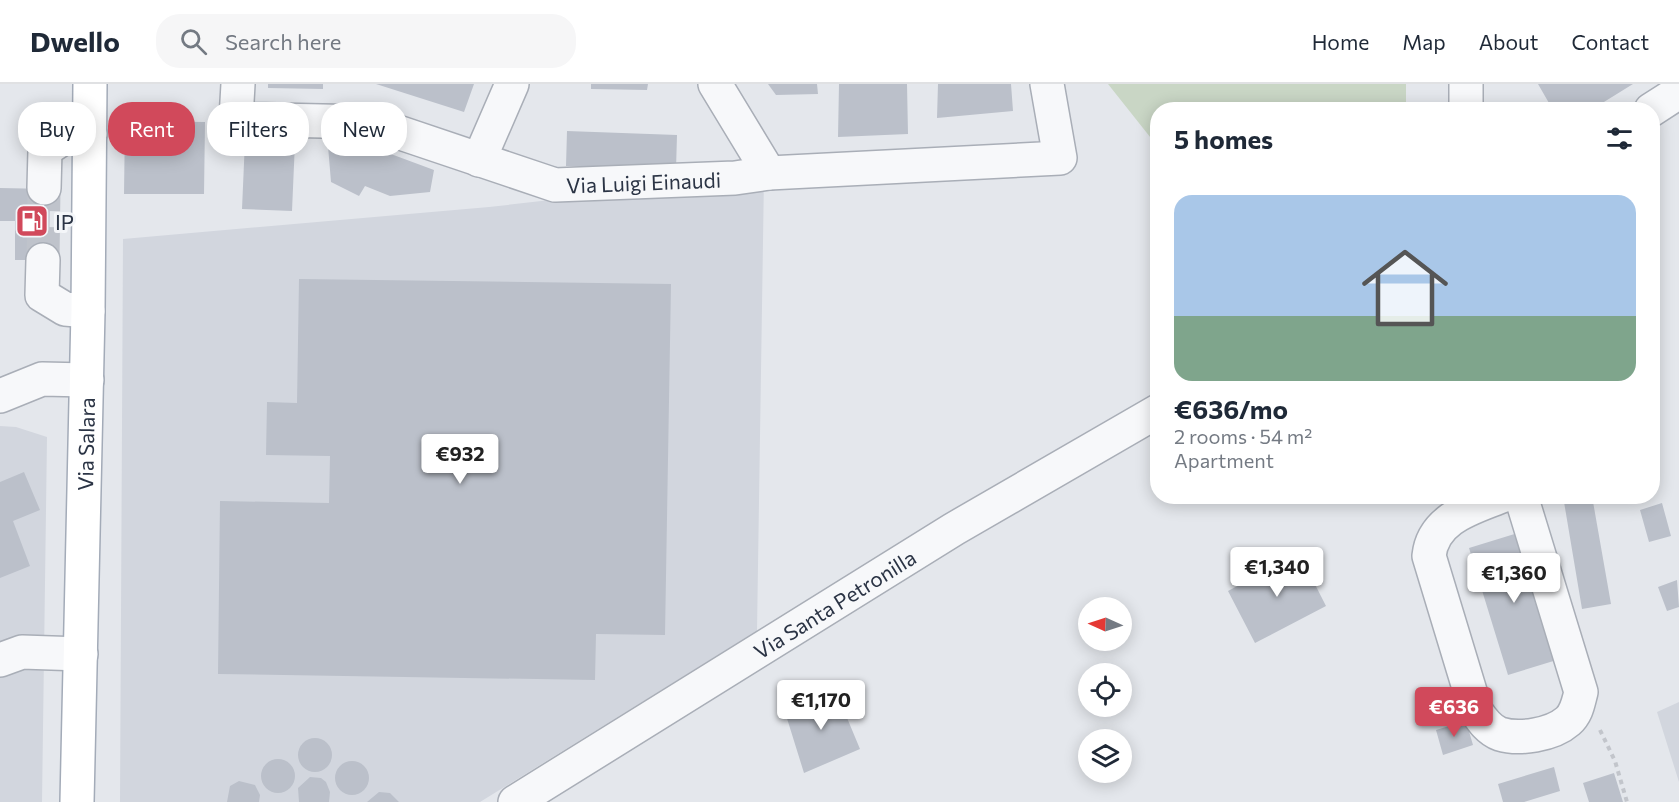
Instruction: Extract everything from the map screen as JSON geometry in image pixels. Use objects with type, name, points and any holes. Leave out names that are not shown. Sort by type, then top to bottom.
[{"type":"main road","name":"Via Salara","points":[[90,84],[90,102]]},
{"type":"main road","name":"Via Salara","points":[[77,802],[90,156]]},
{"type":"street","name":"Via Luigi Einaudi","points":[[238,84],[236,119],[368,122],[555,185],[735,178],[769,173],[1060,158],[1047,84]]},
{"type":"street","points":[[479,159],[512,84]]},
{"type":"street","points":[[715,84],[769,173]]},
{"type":"street","points":[[1466,84],[1466,102]]},
{"type":"street","points":[[1660,104],[1679,92]]},
{"type":"street","points":[[44,188],[45,156]]},
{"type":"street","points":[[43,260],[42,296],[65,309],[88,311]]},
{"type":"street","points":[[0,396],[42,379],[87,380]]},
{"type":"street","name":"Via Santa Petronilla","points":[[515,802],[954,529],[1150,416]]},
{"type":"street","points":[[1481,504],[1463,511],[1441,526],[1430,545],[1429,556],[1476,711],[1483,722],[1499,733],[1517,736],[1547,732],[1567,722],[1576,710],[1581,692],[1523,504]]},
{"type":"street","points":[[0,660],[22,652],[81,654]]},
{"type":"path","points":[[1581,692],[1615,761],[1628,802]]},
{"type":"shaded area","points":[[764,176],[757,631],[480,802],[120,802],[123,239],[489,207]]},
{"type":"shaded area","points":[[0,426],[16,427],[47,437],[42,802],[0,802]]},
{"type":"shaded area","points":[[1679,702],[1679,782],[1657,712]]},
{"type":"green space","points":[[1108,84],[1406,84],[1406,102],[1150,102],[1150,137]]},
{"type":"building","points":[[268,84],[323,84],[323,89],[268,88]]},
{"type":"building","points":[[376,84],[474,84],[464,112]]},
{"type":"building","points":[[591,84],[648,84],[647,90],[591,89]]},
{"type":"building","points":[[768,84],[817,84],[818,94],[776,95]]},
{"type":"building","points":[[839,84],[907,84],[908,134],[838,137]]},
{"type":"building","points":[[938,84],[1011,84],[1013,111],[937,118]]},
{"type":"building","points":[[1538,84],[1633,84],[1604,102],[1548,102]]},
{"type":"building","points":[[195,122],[205,122],[204,194],[124,194],[125,156],[195,156]]},
{"type":"building","points":[[567,131],[677,135],[676,170],[566,166]]},
{"type":"building","points":[[244,156],[294,156],[292,211],[242,209]]},
{"type":"building","points":[[329,156],[396,156],[434,170],[430,192],[390,196],[365,186],[359,196],[331,182]]},
{"type":"building","points":[[0,188],[50,189],[49,260],[15,260],[15,221],[0,221]]},
{"type":"building","points":[[299,279],[671,284],[665,635],[596,634],[595,680],[218,674],[220,501],[329,503],[330,456],[266,455],[267,402],[297,403]]},
{"type":"building","points":[[24,472],[40,510],[13,521],[30,566],[0,578],[0,482]]},
{"type":"building","points":[[1662,503],[1671,536],[1649,542],[1640,510]]},
{"type":"building","points":[[1564,504],[1593,504],[1611,604],[1582,609]]},
{"type":"building","points":[[1521,532],[1560,659],[1508,675],[1469,548]]},
{"type":"building","points":[[1299,553],[1326,606],[1255,643],[1228,591]]},
{"type":"building","points":[[1677,580],[1679,607],[1667,611],[1658,587]]},
{"type":"building","points":[[835,689],[860,749],[804,773],[785,712]]},
{"type":"building","points":[[1466,721],[1473,745],[1443,755],[1436,730]]},
{"type":"building","points":[[315,738],[327,743],[332,755],[327,767],[315,772],[303,767],[298,755],[303,743]]},
{"type":"building","points":[[278,759],[290,764],[295,776],[290,788],[278,793],[266,788],[261,776],[266,764]]},
{"type":"building","points":[[352,761],[364,766],[369,778],[364,790],[352,795],[340,790],[335,778],[340,766]]},
{"type":"building","points":[[1554,767],[1560,791],[1524,802],[1503,802],[1498,784]]},
{"type":"building","points":[[1614,773],[1623,802],[1589,802],[1583,783]]},
{"type":"building","points":[[310,777],[321,778],[326,782],[330,792],[329,802],[299,802],[298,788]]},
{"type":"building","points":[[239,781],[255,785],[260,795],[259,802],[227,802],[230,786]]},
{"type":"building","points":[[379,792],[390,793],[399,802],[367,802]]},
{"type":"tunnel","points":[[43,260],[44,188]]},
{"type":"place","name":"IP","points":[[32,221]]}]
